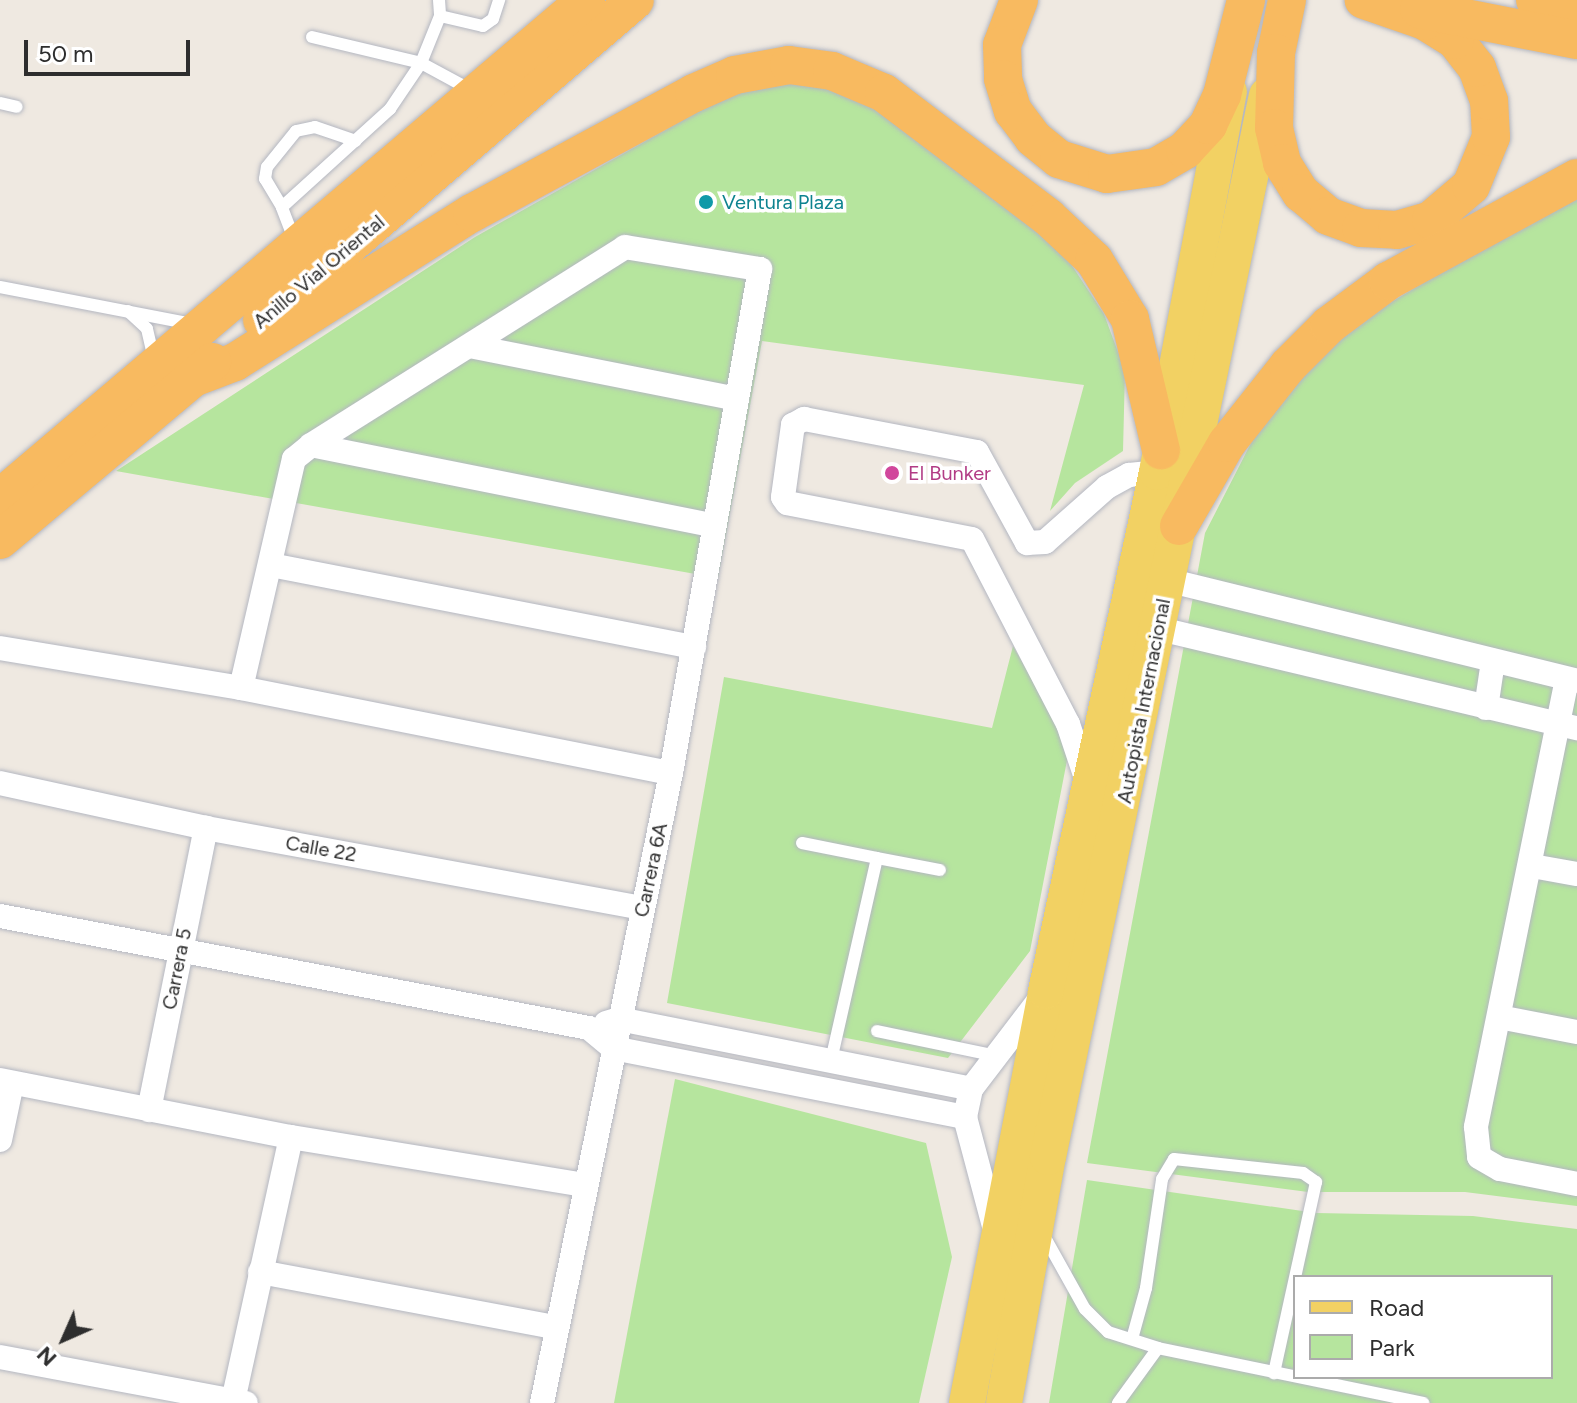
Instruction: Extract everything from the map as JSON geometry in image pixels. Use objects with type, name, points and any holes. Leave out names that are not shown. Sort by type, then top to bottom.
[{"type":"highway","name":"Anillo Vial Oriental","points":[[0,540],[635,0]]},
{"type":"highway","points":[[1019,0],[1002,45],[1010,103],[1022,125],[1045,150],[1090,172],[1140,172],[1185,150],[1216,111],[1238,43]]},
{"type":"highway","name":"Autopista Internacional","points":[[1238,43],[1246,0]]},
{"type":"highway","points":[[1276,53],[1276,146],[1290,179],[1313,205],[1344,223],[1379,230],[1414,226],[1446,211],[1471,186],[1487,154],[1491,119],[1485,84],[1467,53],[1441,30],[1364,0]]},
{"type":"highway","points":[[1373,0],[1577,40]]},
{"type":"highway","points":[[1535,0],[1577,8]]},
{"type":"highway","name":"Autopista Internacional","points":[[1276,53],[1285,7]]},
{"type":"highway","name":"Anillo Vial Oriental","points":[[0,498],[206,327],[478,93],[563,14]]},
{"type":"highway","points":[[193,378],[235,362],[472,213],[694,93],[753,69],[801,66],[847,75],[884,93],[1048,217],[1094,260],[1130,319],[1159,461]]},
{"type":"highway","points":[[1179,526],[1227,443],[1288,366],[1329,325],[1388,281],[1577,178]]},
{"type":"main road","name":"Autopista Internacional","points":[[967,1403],[1046,991],[1159,461],[1238,43]]},
{"type":"main road","name":"Autopista Internacional","points":[[1004,1403],[1037,1225],[1276,53]]},
{"type":"street","name":"Carrera 6A","points":[[470,346],[625,247],[760,269],[671,773],[584,1185],[542,1403]]},
{"type":"street","points":[[241,688],[294,459],[311,445],[470,346],[737,399]]},
{"type":"street","points":[[1090,790],[1068,724],[972,539],[791,505],[783,497],[793,425],[804,419],[977,452],[1020,539],[1027,543],[1045,542],[1107,487],[1159,461]]},
{"type":"street","points":[[311,445],[713,525]]},
{"type":"street","points":[[271,565],[694,647]]},
{"type":"street","points":[[1167,580],[1572,680],[1568,726],[1532,866],[1476,1127],[1479,1157],[1500,1169],[1577,1184]]},
{"type":"street","points":[[1160,629],[1568,726]]},
{"type":"street","points":[[0,648],[241,688],[671,773]]},
{"type":"street","points":[[1486,708],[1493,661]]},
{"type":"street","name":"Calle 22","points":[[0,783],[206,828],[643,908]]},
{"type":"street","name":"Carrera 5","points":[[149,1110],[206,828]]},
{"type":"street","points":[[1532,866],[1577,874]]},
{"type":"street","points":[[0,916],[589,1028],[619,1019],[971,1089]]},
{"type":"street","points":[[997,1239],[965,1117],[971,1089],[992,1055],[1046,991]]},
{"type":"street","points":[[1499,1017],[1577,1032]]},
{"type":"street","points":[[589,1028],[613,1048],[965,1117]]},
{"type":"street","points":[[0,1140],[6,1081],[291,1137],[584,1185]]},
{"type":"street","points":[[0,1357],[240,1402],[260,1272],[291,1137]]},
{"type":"street","points":[[260,1272],[555,1327]]},
{"type":"lane","points":[[282,207],[356,141],[407,89],[440,16],[439,0]]},
{"type":"lane","points":[[440,16],[483,26],[493,19],[499,0]]},
{"type":"lane","points":[[312,37],[421,63],[478,93]]},
{"type":"lane","points":[[0,103],[17,107]]},
{"type":"lane","points":[[299,247],[282,207],[265,179],[267,167],[296,131],[315,127],[356,141]]},
{"type":"lane","points":[[0,287],[206,327]]},
{"type":"lane","points":[[125,309],[152,340],[155,369]]},
{"type":"lane","points":[[802,843],[940,870]]},
{"type":"lane","points":[[831,1061],[877,858]]},
{"type":"lane","points":[[877,1031],[992,1055]]},
{"type":"lane","points":[[1132,1339],[1146,1288],[1162,1179],[1174,1159],[1303,1173],[1316,1182],[1296,1275]]},
{"type":"lane","points":[[1037,1225],[1095,1323],[1158,1348],[1293,1377]]},
{"type":"lane","points":[[1274,1373],[1293,1287]]},
{"type":"lane","points":[[1118,1403],[1158,1348]]},
{"type":"lane","points":[[1304,1379],[1423,1403]]},
{"type":"green space","points":[[765,74],[849,87],[1061,249],[1104,314],[1125,371],[1123,451],[1075,483],[1050,511],[1084,385],[762,341],[718,578],[116,471],[475,237]]},
{"type":"green space","points":[[1577,198],[1577,1206],[1465,1192],[1308,1192],[1087,1163],[1205,533],[1273,400],[1335,336],[1488,244]]},
{"type":"green space","points":[[1013,646],[1070,745],[1030,951],[948,1058],[667,1003],[724,677],[992,728]]},
{"type":"green space","points":[[675,1079],[926,1143],[952,1257],[919,1403],[614,1403]]},
{"type":"green space","points":[[1087,1180],[1316,1213],[1473,1216],[1577,1229],[1577,1403],[1049,1403]]},
{"type":"place","name":"Ventura Plaza","points":[[706,202]]},
{"type":"place","name":"El Bunker","points":[[892,473]]}]
